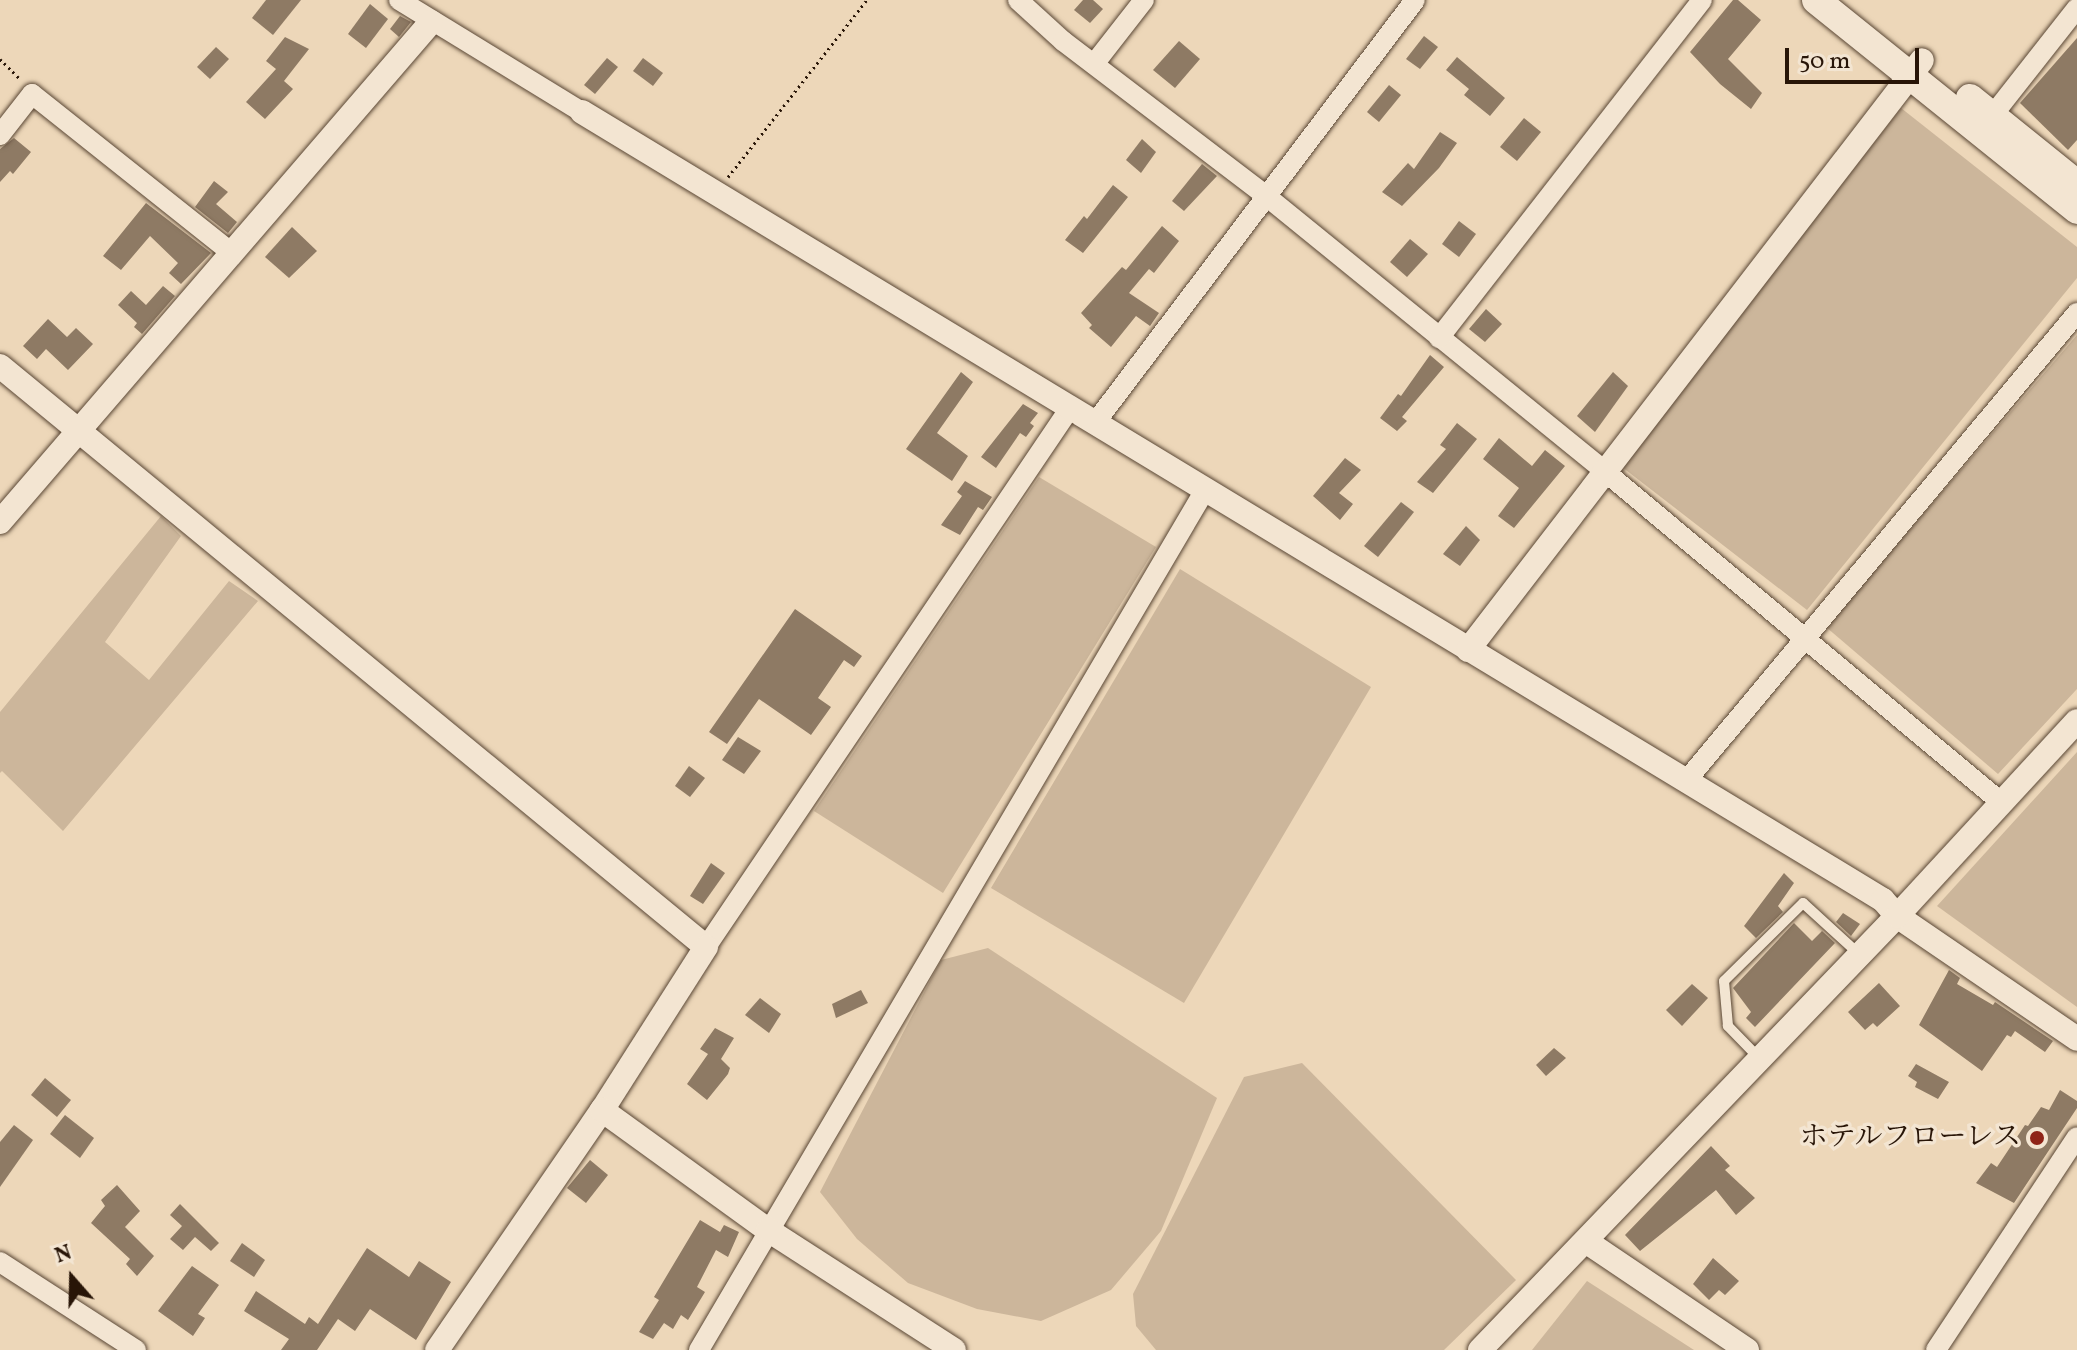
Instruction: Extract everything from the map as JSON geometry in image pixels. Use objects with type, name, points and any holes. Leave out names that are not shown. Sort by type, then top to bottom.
[{"type":"main road","points":[[1816,0],[1992,116],[2077,184]]},
{"type":"main road","points":[[1847,0],[2077,210]]},
{"type":"street","points":[[399,0],[1883,900],[1897,916],[2077,1039]]},
{"type":"street","points":[[1018,0],[1094,64],[1265,195],[1603,470],[1805,635],[2002,803]]},
{"type":"street","points":[[1094,64],[1144,0]]},
{"type":"street","points":[[1095,423],[1415,0]]},
{"type":"street","points":[[1439,338],[1702,0]]},
{"type":"street","points":[[1992,116],[2077,8]]},
{"type":"street","points":[[0,522],[431,22]]},
{"type":"street","points":[[1468,650],[1603,470],[1917,67]]},
{"type":"street","points":[[0,135],[32,94],[232,253]]},
{"type":"street","points":[[1686,781],[2077,313]]},
{"type":"street","points":[[0,366],[706,947]]},
{"type":"street","points":[[437,1350],[602,1110],[706,947],[1070,408]]},
{"type":"street","points":[[699,1350],[1205,490]]},
{"type":"street","points":[[1480,1350],[1860,955],[2077,721]]},
{"type":"street","points":[[602,1110],[768,1230],[946,1348]]},
{"type":"street","points":[[1936,1350],[2077,1137]]},
{"type":"street","points":[[1587,1242],[1747,1350]]},
{"type":"street","points":[[0,1262],[136,1350]]},
{"type":"lane","points":[[1760,1060],[1728,1026],[1724,981],[1803,903],[1860,955]]},
{"type":"path","points":[[716,193],[867,0]]},
{"type":"path","points":[[0,59],[32,94]]},
{"type":"shaded area","points":[[1901,108],[2077,247],[2077,278],[1807,610],[1622,467]]},
{"type":"shaded area","points":[[2077,335],[2077,689],[1998,774],[1826,627]]},
{"type":"shaded area","points":[[1039,477],[1156,547],[943,893],[814,811]]},
{"type":"shaded area","points":[[161,516],[181,536],[105,642],[149,680],[229,581],[258,601],[63,831],[2,771],[0,773],[0,712]]},
{"type":"shaded area","points":[[1180,569],[1371,687],[1184,1003],[991,888]]},
{"type":"shaded area","points":[[2077,752],[2077,1007],[1937,906]]},
{"type":"shaded area","points":[[988,948],[1217,1098],[1161,1231],[1111,1290],[1041,1321],[977,1309],[908,1283],[857,1239],[820,1192],[941,960]]},
{"type":"shaded area","points":[[1302,1063],[1516,1280],[1444,1350],[1156,1350],[1136,1326],[1133,1294],[1244,1077]]},
{"type":"shaded area","points":[[1587,1281],[1694,1350],[1532,1350]]},
{"type":"building","points":[[266,0],[301,0],[273,35],[252,18]]},
{"type":"building","points":[[1083,0],[1093,0],[1103,9],[1090,23],[1074,10]]},
{"type":"building","points":[[1733,0],[1738,0],[1761,20],[1728,59],[1762,93],[1751,109],[1720,84],[1690,52]]},
{"type":"building","points":[[370,4],[388,19],[366,48],[348,34]]},
{"type":"building","points":[[400,16],[411,22],[399,37],[390,29]]},
{"type":"building","points":[[1424,36],[1438,47],[1420,69],[1406,59]]},
{"type":"building","points":[[285,37],[309,49],[284,81],[293,89],[265,119],[246,102],[276,69],[266,61]]},
{"type":"building","points":[[2077,38],[2077,140],[2068,150],[2020,103]]},
{"type":"building","points":[[1179,41],[1200,59],[1175,88],[1153,70]]},
{"type":"building","points":[[216,47],[229,59],[210,79],[197,67]]},
{"type":"building","points":[[1457,57],[1505,98],[1490,116],[1464,95],[1469,89],[1446,70]]},
{"type":"building","points":[[607,58],[618,67],[595,94],[584,85]]},
{"type":"building","points":[[643,58],[663,73],[653,86],[633,71]]},
{"type":"building","points":[[1389,85],[1401,95],[1379,122],[1367,112]]},
{"type":"building","points":[[1524,118],[1541,132],[1517,161],[1500,147]]},
{"type":"building","points":[[1440,132],[1457,143],[1439,168],[1402,206],[1382,192],[1408,163],[1414,169]]},
{"type":"building","points":[[14,138],[31,152],[13,174],[10,171],[0,182],[0,149]]},
{"type":"building","points":[[1142,139],[1156,152],[1141,173],[1126,160]]},
{"type":"building","points":[[1202,164],[1217,176],[1184,211],[1172,201]]},
{"type":"building","points":[[214,181],[228,192],[216,204],[237,222],[228,233],[195,207]]},
{"type":"building","points":[[1113,185],[1128,197],[1083,253],[1065,240],[1084,216],[1087,219]]},
{"type":"building","points":[[146,203],[211,253],[181,284],[169,273],[178,263],[150,236],[121,270],[103,256]]},
{"type":"building","points":[[1459,221],[1476,234],[1459,257],[1442,244]]},
{"type":"building","points":[[1162,226],[1179,241],[1154,273],[1149,269],[1129,293],[1159,313],[1150,326],[1136,316],[1111,347],[1089,328],[1092,325],[1081,313],[1122,267],[1126,270]]},
{"type":"building","points":[[292,227],[317,251],[289,278],[265,257]]},
{"type":"building","points":[[1410,239],[1428,254],[1407,277],[1390,262]]},
{"type":"building","points":[[163,286],[175,296],[142,334],[134,327],[137,323],[118,305],[131,291],[146,305]]},
{"type":"building","points":[[1486,309],[1502,324],[1485,342],[1469,329]]},
{"type":"building","points":[[48,319],[67,337],[76,328],[93,344],[68,370],[46,349],[37,359],[23,346]]},
{"type":"building","points":[[1430,355],[1444,367],[1402,417],[1407,421],[1397,431],[1380,418],[1398,394],[1401,396]]},
{"type":"building","points":[[961,372],[973,382],[937,433],[968,456],[952,481],[906,449]]},
{"type":"building","points":[[1613,372],[1628,386],[1595,432],[1577,416]]},
{"type":"building","points":[[1023,404],[1038,413],[1030,423],[1034,426],[1026,437],[1020,433],[996,468],[981,457]]},
{"type":"building","points":[[1457,423],[1477,439],[1433,493],[1417,482],[1446,449],[1440,445]]},
{"type":"building","points":[[1499,438],[1532,466],[1545,450],[1565,466],[1514,528],[1498,516],[1519,488],[1483,459]]},
{"type":"building","points":[[1345,458],[1361,470],[1339,493],[1353,504],[1340,520],[1313,496]]},
{"type":"building","points":[[965,481],[992,497],[983,510],[978,507],[960,535],[941,525],[962,496],[957,492]]},
{"type":"building","points":[[1401,502],[1414,512],[1378,557],[1364,546]]},
{"type":"building","points":[[1466,526],[1480,540],[1460,566],[1443,554]]},
{"type":"building","points":[[795,609],[862,656],[854,667],[844,660],[818,698],[831,707],[811,735],[759,699],[727,744],[709,732]]},
{"type":"building","points":[[738,737],[761,751],[744,774],[722,760]]},
{"type":"building","points":[[689,766],[705,778],[690,797],[675,786]]},
{"type":"building","points":[[711,863],[725,873],[703,904],[690,896]]},
{"type":"building","points":[[1784,873],[1794,883],[1778,906],[1783,912],[1756,938],[1744,926]]},
{"type":"building","points":[[1843,913],[1860,924],[1851,936],[1836,922]]},
{"type":"building","points":[[1794,923],[1812,941],[1822,931],[1835,943],[1755,1027],[1746,1018],[1751,1012],[1733,988]]},
{"type":"building","points":[[1949,970],[1960,978],[1957,984],[1993,1005],[1995,1002],[2053,1041],[2045,1052],[2015,1031],[2011,1037],[2007,1035],[1982,1071],[1919,1025]]},
{"type":"building","points":[[1879,983],[1900,1006],[1877,1027],[1873,1023],[1865,1030],[1848,1012]]},
{"type":"building","points":[[1692,984],[1708,998],[1682,1026],[1666,1010]]},
{"type":"building","points":[[861,990],[868,1003],[836,1018],[832,1004]]},
{"type":"building","points":[[760,998],[781,1014],[769,1033],[745,1015]]},
{"type":"building","points":[[715,1028],[734,1038],[721,1059],[730,1068],[728,1074],[707,1100],[687,1084],[708,1054],[700,1049]]},
{"type":"building","points":[[1554,1048],[1566,1058],[1546,1076],[1536,1065]]},
{"type":"building","points":[[1916,1064],[1949,1082],[1938,1099],[1915,1087],[1917,1082],[1908,1076]]},
{"type":"building","points":[[45,1078],[71,1100],[57,1117],[31,1095]]},
{"type":"building","name":"ホテルフローレス","points":[[2060,1090],[2077,1101],[2077,1108],[2014,1203],[1976,1183],[1991,1163],[1997,1167],[2041,1107],[2049,1110]]},
{"type":"building","points":[[65,1115],[94,1138],[80,1158],[50,1134]]},
{"type":"building","points":[[14,1125],[33,1140],[0,1187],[0,1142]]},
{"type":"building","points":[[1711,1146],[1730,1166],[1725,1170],[1755,1198],[1736,1215],[1716,1190],[1640,1251],[1625,1235]]},
{"type":"building","points":[[590,1160],[608,1175],[586,1203],[567,1188]]},
{"type":"building","points":[[117,1185],[140,1211],[125,1227],[154,1256],[137,1276],[126,1264],[130,1259],[91,1223],[105,1206],[101,1200]]},
{"type":"building","points":[[180,1204],[219,1243],[211,1251],[195,1237],[183,1250],[170,1239],[182,1226],[170,1215]]},
{"type":"building","points":[[700,1220],[720,1232],[724,1225],[739,1232],[728,1257],[716,1250],[697,1287],[705,1292],[688,1320],[681,1315],[673,1329],[664,1323],[653,1339],[639,1332],[659,1300],[654,1297]]},
{"type":"building","points":[[242,1243],[265,1260],[254,1277],[230,1261]]},
{"type":"building","points":[[367,1248],[409,1277],[419,1261],[451,1282],[416,1340],[370,1309],[355,1331],[338,1319],[317,1350],[281,1350],[289,1339],[244,1311],[256,1291],[305,1324],[309,1317],[318,1324]]},
{"type":"building","points":[[1713,1258],[1739,1281],[1725,1295],[1719,1290],[1709,1300],[1693,1284]]},
{"type":"building","points":[[192,1266],[219,1285],[198,1314],[205,1318],[193,1336],[158,1311]]},
{"type":"place","name":"ホテルフローレス","points":[[2037,1138]]}]
